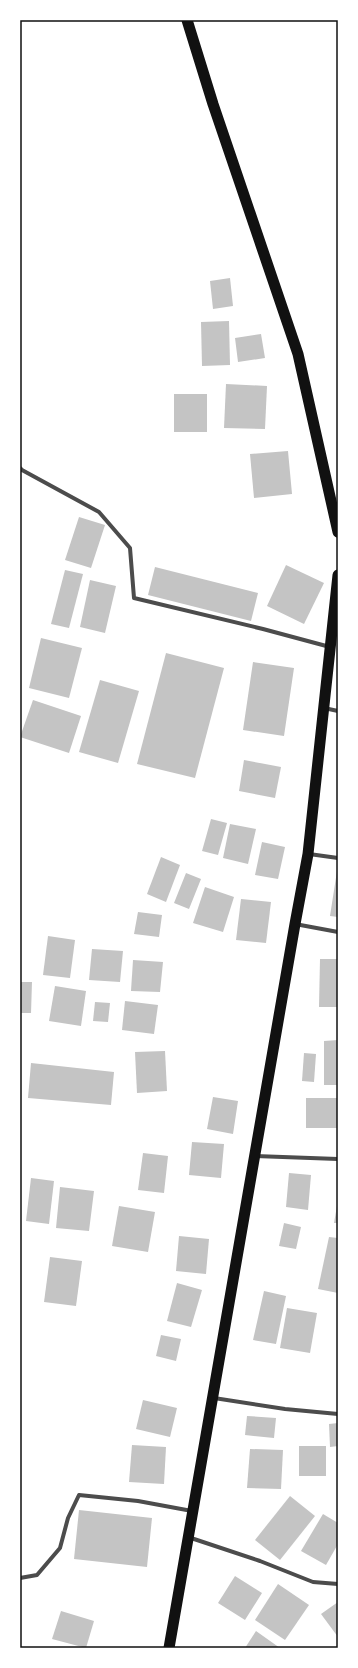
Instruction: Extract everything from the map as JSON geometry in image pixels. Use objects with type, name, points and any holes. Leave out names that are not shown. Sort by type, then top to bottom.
[{"type":"highway","points":[[187,20],[213,104],[298,354],[338,532]]},
{"type":"highway","points":[[169,1648],[308,854],[338,575]]},
{"type":"street","points":[[20,468],[99,512],[130,548],[134,598],[249,625],[330,647]]},
{"type":"street","points":[[324,708],[338,711]]},
{"type":"street","points":[[308,854],[338,858]]},
{"type":"street","points":[[295,924],[338,932]]},
{"type":"street","points":[[254,1156],[338,1160]]},
{"type":"street","points":[[212,1397],[285,1409],[338,1414]]},
{"type":"street","points":[[20,1578],[37,1575],[60,1548],[68,1518],[79,1495],[138,1501],[192,1511]]},
{"type":"street","points":[[188,1537],[313,1582],[338,1584]]},
{"type":"building","points":[[230,278],[233,306],[213,309],[210,281]]},
{"type":"building","points":[[229,321],[230,365],[202,366],[201,322]]},
{"type":"building","points":[[261,334],[265,358],[238,362],[235,338]]},
{"type":"building","points":[[226,384],[267,386],[265,429],[224,428]]},
{"type":"building","points":[[174,394],[207,394],[207,432],[174,432]]},
{"type":"building","points":[[288,451],[292,494],[254,498],[250,454]]},
{"type":"building","points":[[79,517],[105,525],[91,568],[65,560]]},
{"type":"building","points":[[286,565],[324,583],[304,624],[267,606]]},
{"type":"building","points":[[155,567],[258,593],[251,621],[148,595]]},
{"type":"building","points":[[65,570],[83,574],[69,628],[51,624]]},
{"type":"building","points":[[90,580],[116,586],[105,633],[80,627]]},
{"type":"building","points":[[41,638],[82,648],[69,698],[29,688]]},
{"type":"building","points":[[166,653],[224,668],[195,778],[137,764]]},
{"type":"building","points":[[253,662],[294,668],[284,736],[243,730]]},
{"type":"building","points":[[100,680],[139,691],[118,763],[79,752]]},
{"type":"building","points":[[33,700],[81,716],[69,753],[20,737]]},
{"type":"building","points":[[244,760],[281,767],[275,798],[239,791]]},
{"type":"building","points":[[211,819],[227,823],[218,855],[202,851]]},
{"type":"building","points":[[230,824],[256,829],[248,864],[223,858]]},
{"type":"building","points":[[262,842],[285,847],[278,879],[255,875]]},
{"type":"building","points":[[161,857],[180,865],[166,902],[147,894]]},
{"type":"building","points":[[337,871],[338,872],[338,917],[330,916]]},
{"type":"building","points":[[186,873],[201,879],[189,909],[174,903]]},
{"type":"building","points":[[205,887],[234,897],[223,932],[193,923]]},
{"type":"building","points":[[241,899],[271,902],[266,943],[236,940]]},
{"type":"building","points":[[138,912],[162,915],[159,937],[134,934]]},
{"type":"building","points":[[48,936],[75,940],[70,978],[43,975]]},
{"type":"building","points":[[92,949],[123,951],[120,982],[89,980]]},
{"type":"building","points":[[320,959],[338,959],[338,1007],[319,1007]]},
{"type":"building","points":[[133,960],[163,962],[160,992],[131,991]]},
{"type":"building","points":[[20,982],[32,982],[31,1013],[20,1013]]},
{"type":"building","points":[[55,986],[86,991],[81,1026],[49,1021]]},
{"type":"building","points":[[125,1001],[158,1005],[154,1034],[122,1030]]},
{"type":"building","points":[[95,1002],[110,1003],[108,1022],[93,1021]]},
{"type":"building","points":[[338,1040],[338,1085],[324,1085],[324,1041]]},
{"type":"building","points":[[165,1051],[167,1091],[137,1093],[135,1052]]},
{"type":"building","points":[[304,1053],[316,1054],[314,1082],[302,1081]]},
{"type":"building","points":[[31,1063],[114,1072],[111,1105],[28,1098]]},
{"type":"building","points":[[213,1097],[238,1101],[233,1134],[207,1129]]},
{"type":"building","points":[[306,1098],[338,1098],[338,1128],[306,1128]]},
{"type":"building","points":[[192,1142],[224,1144],[221,1178],[189,1175]]},
{"type":"building","points":[[143,1153],[168,1156],[164,1193],[138,1190]]},
{"type":"building","points":[[289,1173],[311,1175],[308,1210],[286,1207]]},
{"type":"building","points":[[31,1178],[54,1181],[49,1224],[26,1221]]},
{"type":"building","points":[[60,1187],[94,1191],[89,1231],[56,1228]]},
{"type":"building","points":[[119,1206],[155,1212],[148,1252],[112,1246]]},
{"type":"building","points":[[337,1206],[338,1223],[334,1223]]},
{"type":"building","points":[[284,1223],[301,1227],[296,1249],[279,1246]]},
{"type":"building","points":[[179,1236],[209,1239],[206,1274],[176,1271]]},
{"type":"building","points":[[329,1237],[338,1238],[338,1293],[318,1289]]},
{"type":"building","points":[[50,1257],[82,1261],[76,1306],[44,1302]]},
{"type":"building","points":[[177,1283],[202,1290],[191,1327],[167,1321]]},
{"type":"building","points":[[264,1291],[286,1296],[276,1344],[253,1340]]},
{"type":"building","points":[[287,1308],[317,1313],[310,1353],[280,1348]]},
{"type":"building","points":[[161,1335],[181,1339],[176,1361],[156,1356]]},
{"type":"building","points":[[143,1400],[177,1408],[170,1437],[136,1429]]},
{"type":"building","points":[[247,1416],[276,1418],[274,1438],[245,1435]]},
{"type":"building","points":[[338,1423],[338,1446],[330,1447],[329,1424]]},
{"type":"building","points":[[132,1445],[166,1447],[164,1484],[129,1482]]},
{"type":"building","points":[[299,1446],[326,1446],[326,1476],[299,1476]]},
{"type":"building","points":[[250,1449],[283,1450],[281,1489],[247,1488]]},
{"type":"building","points":[[290,1496],[315,1516],[280,1560],[255,1540]]},
{"type":"building","points":[[79,1510],[152,1518],[147,1567],[74,1559]]},
{"type":"building","points":[[323,1514],[338,1523],[338,1544],[326,1565],[301,1551]]},
{"type":"building","points":[[235,1576],[262,1593],[245,1620],[218,1603]]},
{"type":"building","points":[[278,1584],[309,1605],[285,1640],[255,1620]]},
{"type":"building","points":[[338,1602],[338,1637],[321,1614]]},
{"type":"building","points":[[61,1611],[94,1621],[86,1648],[52,1639]]},
{"type":"building","points":[[256,1631],[280,1648],[245,1648]]}]
